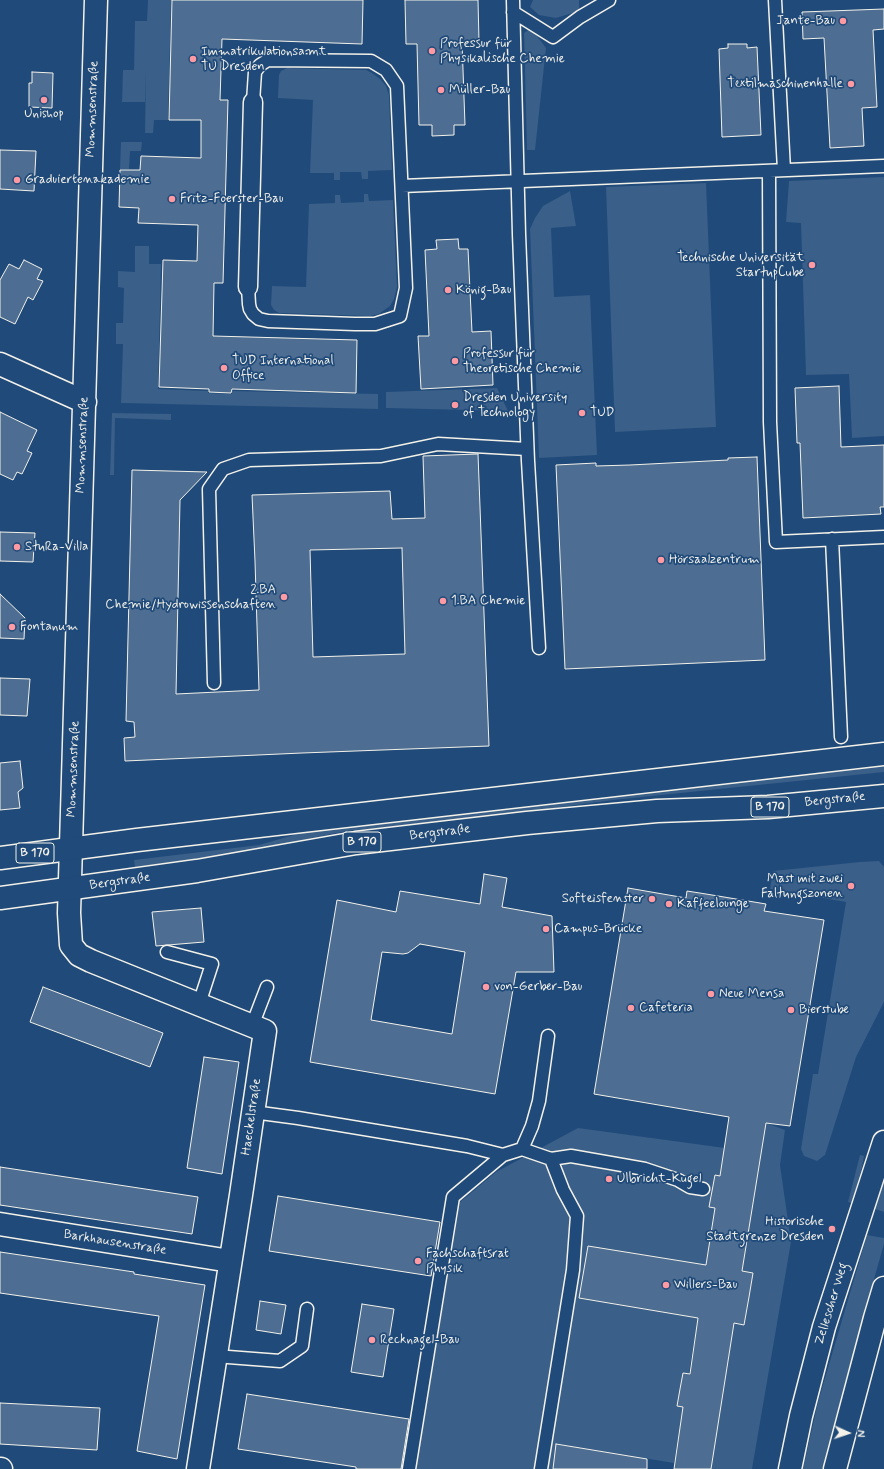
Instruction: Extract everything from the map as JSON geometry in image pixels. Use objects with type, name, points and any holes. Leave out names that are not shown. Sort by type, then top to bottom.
[{"type":"main road","name":"Mommsenstraße","points":[[70,889],[96,0]]},
{"type":"main road","points":[[0,364],[85,402]]},
{"type":"main road","name":"B 170","points":[[0,858],[323,818],[884,754]]},
{"type":"main road","name":"Bergstraße","points":[[0,898],[197,871],[356,843],[527,823],[656,811],[768,807],[884,796]]},
{"type":"main road","name":"Haeckelstraße","points":[[70,889],[69,913],[71,945],[79,955],[265,1031],[198,1469]]},
{"type":"main road","name":"Zellescher Weg","points":[[790,1469],[800,1416],[824,1327],[884,1142]]},
{"type":"main road","name":"Barkhausenstraße","points":[[0,1224],[230,1261]]},
{"type":"main road","points":[[835,1469],[874,1318],[884,1288]]},
{"type":"street","points":[[248,287],[253,102]]},
{"type":"lane","points":[[513,6],[553,37],[580,17],[609,0]]},
{"type":"lane","points":[[775,0],[784,170]]},
{"type":"lane","points":[[513,6],[517,180],[527,449],[539,648]]},
{"type":"lane","points":[[248,287],[250,309],[256,317],[264,320],[375,324],[400,316],[406,288],[397,86],[386,70],[371,61],[268,60],[260,65],[255,72],[253,102]]},
{"type":"lane","points":[[402,186],[517,180],[884,166]]},
{"type":"lane","points":[[769,170],[770,422],[776,542],[884,537]]},
{"type":"lane","points":[[214,683],[209,489],[223,469],[249,460],[381,456],[438,444],[527,449]]},
{"type":"lane","points":[[832,539],[841,737]]},
{"type":"lane","points":[[168,952],[212,964],[199,1004]]},
{"type":"lane","points":[[252,1026],[267,987]]},
{"type":"lane","points":[[522,1149],[532,1126],[539,1101],[548,1036]]},
{"type":"lane","points":[[253,1112],[467,1146],[503,1155]]},
{"type":"lane","points":[[409,1469],[453,1197],[503,1155],[522,1149],[551,1159],[571,1156],[645,1169],[678,1180],[690,1187],[703,1189]]},
{"type":"lane","points":[[541,1469],[572,1270],[577,1216],[563,1190],[551,1159]]},
{"type":"lane","points":[[215,1356],[280,1361],[302,1346],[307,1309]]},
{"type":"shaded area","points":[[148,0],[171,0],[168,120],[154,120],[153,133],[145,133],[146,71],[145,102],[122,102],[123,70],[134,70],[135,21],[147,21]]},
{"type":"shaded area","points":[[533,0],[579,0],[579,11],[556,18],[539,15],[530,7]]},
{"type":"shaded area","points":[[531,28],[546,48],[535,150],[527,150],[524,33]]},
{"type":"shaded area","points":[[287,68],[366,70],[380,79],[386,86],[389,95],[392,170],[368,171],[368,179],[362,179],[361,172],[340,172],[340,180],[334,180],[334,173],[310,173],[313,100],[278,98],[279,75],[281,71]]},
{"type":"shaded area","points":[[121,142],[142,142],[141,151],[130,151],[129,169],[120,169]]},
{"type":"shaded area","points":[[884,177],[884,436],[852,438],[849,374],[806,375],[801,223],[786,222],[789,181]]},
{"type":"shaded area","points":[[706,183],[716,427],[615,432],[606,187]]},
{"type":"shaded area","points":[[570,191],[576,226],[551,228],[554,297],[590,295],[597,455],[539,458],[530,229],[543,206]]},
{"type":"shaded area","points":[[364,194],[368,194],[369,201],[393,200],[397,287],[394,299],[390,306],[379,314],[370,316],[279,313],[274,310],[271,305],[272,286],[306,287],[309,204],[335,203],[335,195],[340,195],[341,203],[364,202]]},
{"type":"shaded area","points":[[135,246],[149,246],[149,264],[161,264],[158,389],[208,391],[208,393],[232,394],[232,391],[378,394],[378,409],[121,403],[123,344],[116,344],[116,323],[123,323],[124,288],[118,287],[118,271],[135,272]]},
{"type":"shaded area","points":[[497,388],[508,411],[386,408],[386,392]]},
{"type":"shaded area","points":[[112,413],[171,414],[171,420],[115,418],[114,475],[110,475]]},
{"type":"shaded area","points":[[884,764],[884,772],[613,800],[517,813],[347,831],[230,854],[135,867],[134,860],[259,845],[311,830]]},
{"type":"shaded area","points":[[879,861],[884,867],[884,1002],[856,1057],[825,1155],[817,1161],[804,1156],[801,1149],[813,1074],[818,1074],[846,902],[770,889],[773,871]]},
{"type":"shaded area","points":[[766,1123],[785,1130],[780,1165],[791,1242],[752,1469],[711,1469],[734,1323],[744,1325],[753,1273],[742,1271]]},
{"type":"shaded area","points":[[578,1128],[725,1148],[706,1265],[588,1247],[579,1298],[698,1318],[674,1463],[557,1444],[553,1469],[416,1469],[460,1202],[496,1172]]},
{"type":"shaded area","points":[[860,1155],[864,1156],[852,1203],[848,1202]]},
{"type":"shaded area","points":[[884,1181],[884,1212],[875,1209]]},
{"type":"shaded area","points":[[867,1235],[884,1238],[884,1244],[822,1469],[803,1469],[818,1402]]},
{"type":"building","name":"Fritz-Foerster-Bau","points":[[172,0],[363,0],[362,44],[222,39],[220,100],[228,100],[223,283],[214,283],[213,336],[357,340],[356,393],[232,389],[231,393],[209,392],[209,389],[159,387],[163,260],[197,261],[198,225],[138,223],[139,208],[119,207],[120,170],[140,170],[141,156],[201,158],[201,120],[169,120]]},
{"type":"building","name":"Müller-Bau","points":[[405,0],[478,0],[479,42],[462,42],[465,125],[454,125],[454,135],[432,136],[432,125],[419,125],[417,44],[406,44]]},
{"type":"building","name":"Textilmaschinenhalle","points":[[884,9],[884,29],[873,30],[877,107],[862,108],[864,146],[830,148],[824,38],[803,39],[802,12]]},
{"type":"building","points":[[728,44],[747,44],[747,48],[757,47],[761,135],[722,137],[719,49],[728,48]]},
{"type":"building","points":[[32,72],[53,73],[52,108],[29,107],[29,83],[32,83]]},
{"type":"building","name":"Graduiertenakademie","points":[[0,150],[36,151],[34,191],[0,189]]},
{"type":"building","name":"König-Bau","points":[[458,239],[459,249],[468,249],[472,332],[491,331],[493,385],[421,389],[418,336],[429,336],[425,250],[437,249],[436,240]]},
{"type":"building","points":[[24,260],[42,269],[37,279],[43,281],[33,300],[28,297],[15,324],[0,317],[0,280],[9,264],[19,269]]},
{"type":"building","points":[[839,386],[841,447],[884,445],[884,507],[880,507],[881,514],[803,518],[800,443],[797,443],[795,388]]},
{"type":"building","points":[[0,412],[37,430],[27,451],[32,453],[22,474],[17,472],[13,480],[0,474]]},
{"type":"building","points":[[478,454],[489,746],[125,761],[124,738],[135,737],[134,722],[126,721],[132,470],[207,472],[180,500],[176,694],[259,690],[252,495],[390,491],[392,519],[425,518],[423,456]],"holes":[[[402,548],[405,654],[313,657],[310,550]]]},
{"type":"building","name":"Hörsaalzentrum","points":[[757,457],[765,660],[565,669],[556,465],[596,463],[596,466],[630,465]]},
{"type":"building","name":"StuRa-Villa","points":[[0,532],[35,533],[33,562],[0,561]]},
{"type":"building","name":"Fontanum","points":[[0,594],[25,618],[24,639],[0,638]]},
{"type":"building","points":[[0,678],[30,679],[27,716],[0,715]]},
{"type":"building","points":[[20,761],[23,788],[18,792],[20,808],[0,810],[0,763]]},
{"type":"building","name":"von-Gerber-Bau","points":[[484,874],[507,878],[502,907],[552,916],[554,972],[516,972],[495,1094],[310,1062],[337,900],[396,912],[400,891],[480,904]],"holes":[[[420,944],[465,952],[452,1034],[371,1020],[382,952],[408,953]]]},
{"type":"building","name":"Neue Mensa","points":[[628,888],[686,898],[687,891],[706,894],[766,904],[764,911],[824,920],[790,1126],[766,1123],[742,1271],[753,1273],[744,1325],[734,1323],[711,1469],[674,1469],[683,1407],[677,1406],[683,1373],[690,1374],[698,1318],[579,1298],[588,1246],[706,1265],[715,1208],[709,1207],[715,1175],[720,1176],[729,1117],[594,1094]]},
{"type":"building","points":[[201,908],[204,942],[156,946],[152,912]]},
{"type":"building","points":[[43,987],[163,1033],[150,1067],[30,1022]]},
{"type":"building","points":[[204,1057],[239,1062],[222,1174],[187,1168]]},
{"type":"building","points":[[0,1167],[198,1197],[192,1234],[0,1205]]},
{"type":"building","points":[[278,1196],[440,1222],[431,1276],[269,1251]]},
{"type":"building","points":[[0,1252],[134,1272],[134,1274],[205,1285],[177,1459],[137,1451],[159,1316],[0,1293]]},
{"type":"building","points":[[260,1301],[286,1305],[281,1334],[256,1330]]},
{"type":"building","points":[[362,1304],[394,1309],[383,1377],[351,1372]]},
{"type":"building","points":[[247,1394],[409,1419],[401,1469],[356,1469],[356,1467],[238,1449]]},
{"type":"building","points":[[0,1403],[100,1408],[97,1450],[0,1444]]},
{"type":"building","points":[[556,1444],[647,1459],[647,1469],[553,1469]]},
{"type":"place","name":"Jante-Bau","points":[[843,21]]},
{"type":"place","name":"Professur für Physikalische Chemie","points":[[432,51]]},
{"type":"place","name":"Immatrikulationsamt TU Dresden","points":[[193,59]]},
{"type":"place","name":"Textilmaschinenhalle","points":[[851,84]]},
{"type":"place","name":"Müller-Bau","points":[[441,90]]},
{"type":"place","name":"Unishop","points":[[44,100]]},
{"type":"place","name":"Graduiertenakademie","points":[[17,180]]},
{"type":"place","name":"Fritz-Foerster-Bau","points":[[172,199]]},
{"type":"place","name":"Technische Universität StartupCube","points":[[812,265]]},
{"type":"place","name":"König-Bau","points":[[448,290]]},
{"type":"place","name":"Professur für Theoretische Chemie","points":[[455,361]]},
{"type":"place","name":"TUD International Office","points":[[224,368]]},
{"type":"place","name":"Dresden University of Technology","points":[[455,405]]},
{"type":"place","name":"TUD","points":[[582,413]]},
{"type":"place","name":"StuRa-Villa","points":[[17,547]]},
{"type":"place","name":"Hörsaalzentrum","points":[[661,560]]},
{"type":"place","name":"2.BA Chemie/Hydrowissenschaften","points":[[284,597]]},
{"type":"place","name":"1.BA Chemie","points":[[443,601]]},
{"type":"place","name":"Fontanum","points":[[12,627]]},
{"type":"place","name":"Mast mit zwei Faltungszonen","points":[[851,886]]},
{"type":"place","name":"Softeisfenster","points":[[652,899]]},
{"type":"place","name":"Kaffeelounge","points":[[669,904]]},
{"type":"place","name":"Campus-Brücke","points":[[546,929]]},
{"type":"place","name":"von-Gerber-Bau","points":[[486,987]]},
{"type":"place","name":"Neue Mensa","points":[[711,994]]},
{"type":"place","name":"Cafeteria","points":[[631,1008]]},
{"type":"place","name":"Bierstube","points":[[791,1010]]},
{"type":"place","name":"Ulbricht-Kugel","points":[[609,1179]]},
{"type":"place","name":"Historische Stadtgrenze Dresden","points":[[832,1229]]},
{"type":"place","name":"Fachschaftsrat Physik","points":[[418,1261]]},
{"type":"place","name":"Willers-Bau","points":[[666,1285]]},
{"type":"place","name":"Recknagel-Bau","points":[[372,1340]]}]
